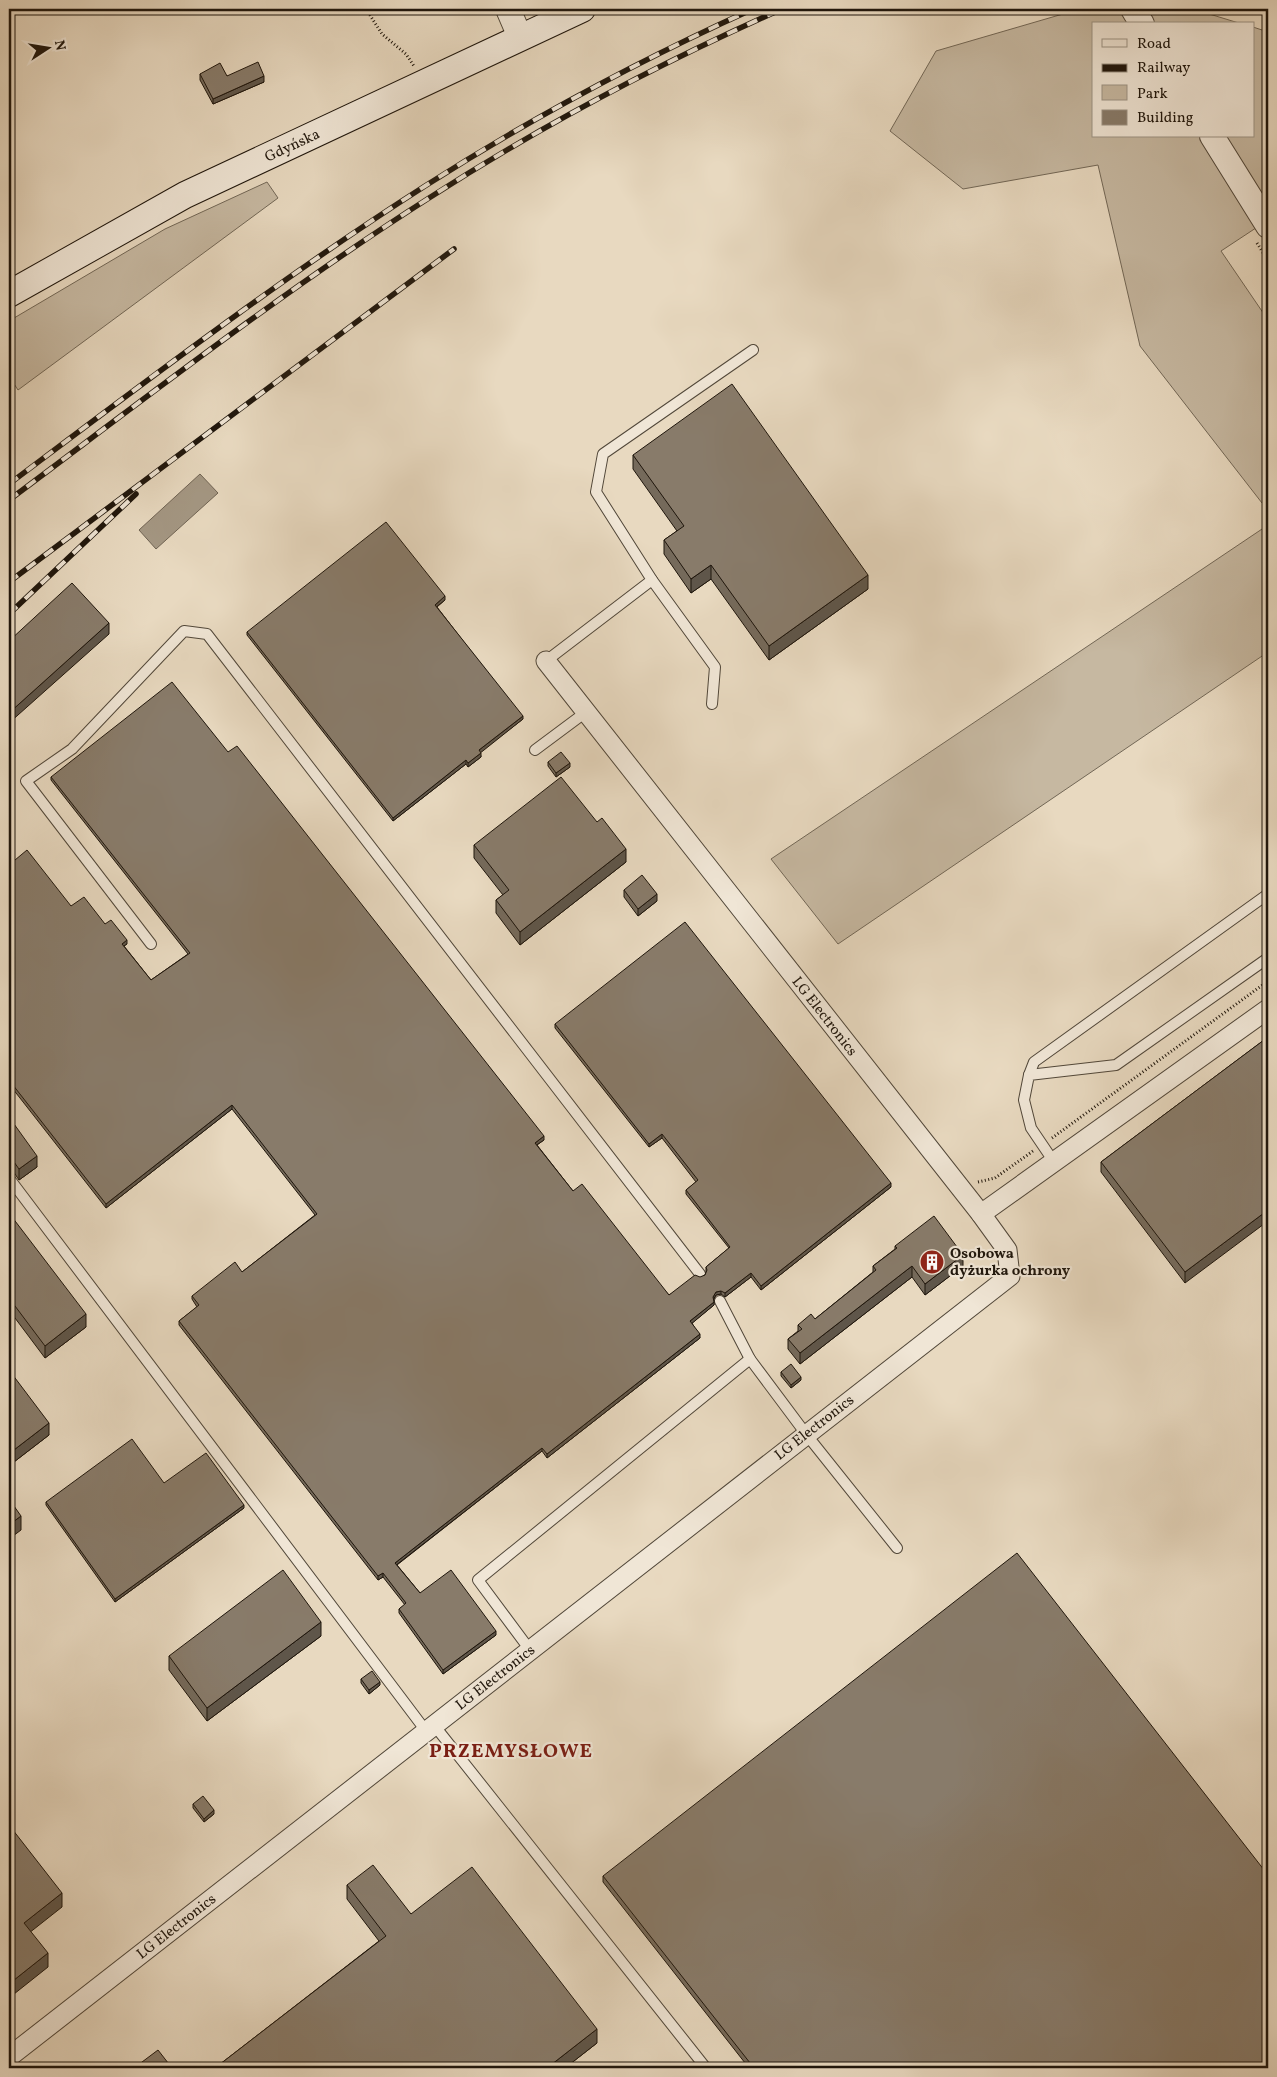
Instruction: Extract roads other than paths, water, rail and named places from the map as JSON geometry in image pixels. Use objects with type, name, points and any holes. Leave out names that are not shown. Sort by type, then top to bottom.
[{"type":"main road","name":"Gdyńska","points":[[9,294],[185,195],[582,9]]},
{"type":"street","points":[[508,9],[520,37]]},
{"type":"street","points":[[1133,9],[1141,22]]},
{"type":"street","points":[[1213,138],[1268,226]]},
{"type":"street","name":"LG Electronics","points":[[9,2057],[1010,1276],[1007,1250],[981,1214],[546,661]]},
{"type":"street","points":[[981,1214],[1268,1009]]},
{"type":"lane","points":[[712,704],[715,667],[652,580],[596,492],[603,454],[753,350]]},
{"type":"lane","points":[[546,661],[652,580]]},
{"type":"lane","points":[[151,944],[26,781],[72,749],[184,630],[207,634],[700,1274]]},
{"type":"lane","points":[[535,750],[586,712]]},
{"type":"lane","points":[[1054,1162],[1031,1128],[1024,1100],[1029,1075],[1034,1062],[1268,894]]},
{"type":"lane","points":[[1029,1075],[1116,1065],[1268,958]]},
{"type":"lane","points":[[9,1178],[430,1728],[706,2068]]},
{"type":"lane","points":[[720,1301],[750,1359],[806,1434],[897,1548]]},
{"type":"lane","points":[[530,1650],[478,1580],[750,1359]]},
{"type":"railway","points":[[9,484],[162,369],[266,294],[425,186],[545,114],[627,70],[753,9]]},
{"type":"railway","points":[[9,500],[268,307],[375,233],[471,171],[558,121],[646,74],[782,9]]},
{"type":"railway","points":[[9,582],[454,249]]},
{"type":"railway","points":[[9,614],[136,494]]},
{"type":"place","name":"Osobowa dyżurka ochrony","points":[[932,1262]]},
{"type":"district","name":"PRZEMYSŁOWE","points":[[511,1750]]}]
